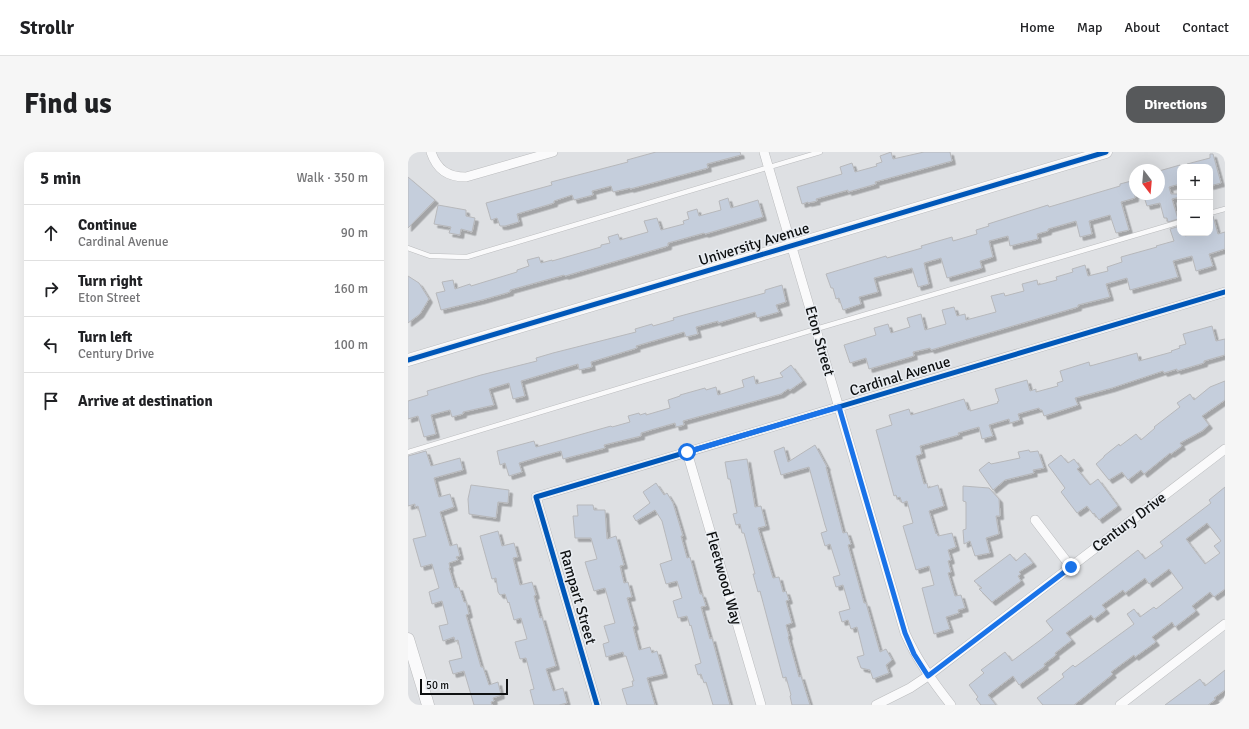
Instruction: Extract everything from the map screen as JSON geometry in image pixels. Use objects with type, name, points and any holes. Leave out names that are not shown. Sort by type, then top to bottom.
[{"type":"street","points":[[431,152],[439,168],[447,174],[466,178],[553,152]]},
{"type":"street","name":"Eton Street","points":[[764,152],[905,633],[914,654],[928,676],[951,705]]},
{"type":"street","name":"University Avenue","points":[[408,360],[1106,152]]},
{"type":"street","name":"Cardinal Avenue","points":[[536,497],[1225,292]]},
{"type":"street","name":"Century Drive","points":[[876,705],[910,688],[928,676],[1225,449]]},
{"type":"street","name":"Fleetwood Way","points":[[687,452],[762,705]]},
{"type":"street","name":"Rampart Street","points":[[536,497],[597,705]]},
{"type":"street","points":[[1035,520],[1071,567]]},
{"type":"street","points":[[1120,705],[1225,624]]},
{"type":"street","points":[[408,639],[428,705]]},
{"type":"lane","points":[[408,248],[430,256],[467,257],[820,152]]},
{"type":"lane","points":[[1213,212],[1225,209]]},
{"type":"lane","points":[[408,452],[816,329],[1177,223]]},
{"type":"building","points":[[656,152],[740,152],[741,155],[707,164],[708,168],[630,189],[613,192],[611,186],[592,191],[593,195],[574,200],[572,195],[554,201],[554,203],[517,214],[519,222],[505,226],[500,226],[497,218],[491,220],[486,203],[552,185],[551,182],[628,162],[627,160]]},
{"type":"building","points":[[891,152],[893,159],[924,152],[950,152],[952,161],[875,182],[876,184],[848,192],[848,190],[816,199],[817,201],[802,204],[797,187],[842,174],[840,167],[852,163],[855,172],[877,166],[876,164],[882,162],[880,156]]},
{"type":"building","points":[[1210,154],[1213,154],[1221,183],[1213,185],[1213,164],[1187,164],[1210,158]]},
{"type":"building","points":[[1177,166],[1177,185],[1169,187],[1171,194],[1177,194],[1177,198],[1172,199],[1177,219],[1168,222],[1167,218],[1164,218],[1160,203],[1147,206],[1145,200],[1165,200],[1165,169]]},
{"type":"building","points":[[408,177],[435,200],[408,228]]},
{"type":"building","points":[[1129,182],[1129,200],[1121,202],[1129,230],[1116,233],[1110,215],[1089,221],[1092,234],[1080,237],[1076,221],[1048,229],[1048,231],[1037,234],[1038,239],[1010,246],[1008,236],[989,241],[993,257],[980,261],[982,268],[947,278],[941,258],[924,263],[929,284],[918,287],[912,268],[874,278],[878,292],[859,297],[861,304],[843,310],[839,298],[836,299],[833,288],[831,288],[826,274],[886,256],[887,258],[922,248],[921,246],[952,237],[953,241],[977,234],[976,230],[989,226],[988,224],[1048,205],[1049,207],[1120,186],[1120,184]]},
{"type":"building","points":[[728,198],[731,208],[758,200],[763,217],[668,243],[668,246],[565,276],[564,275],[510,290],[510,292],[441,310],[436,293],[445,291],[442,282],[453,280],[455,289],[470,284],[471,286],[517,272],[517,270],[529,266],[527,260],[539,257],[541,263],[601,247],[601,245],[610,243],[608,237],[618,234],[620,240],[648,232],[644,221],[657,218],[661,230],[684,224],[683,221],[689,219],[687,212],[697,209],[699,216],[721,210],[719,201]]},
{"type":"building","points":[[438,205],[466,210],[466,216],[475,218],[472,232],[461,229],[460,235],[449,233],[451,227],[434,224]]},
{"type":"building","points":[[1213,216],[1218,234],[1225,232],[1225,249],[1209,254],[1213,266],[1196,271],[1192,256],[1173,261],[1178,277],[1130,290],[1127,278],[1106,284],[1110,297],[1078,305],[1078,307],[931,350],[930,348],[913,352],[914,356],[869,369],[866,358],[850,363],[844,345],[876,335],[874,328],[888,324],[891,333],[910,327],[907,318],[921,314],[925,330],[946,324],[942,310],[954,307],[957,316],[965,314],[966,320],[996,312],[991,296],[1004,293],[1005,296],[1024,291],[1022,284],[1037,280],[1038,285],[1057,280],[1056,277],[1073,272],[1072,269],[1085,265],[1088,276],[1108,271],[1107,267],[1122,262],[1121,257],[1174,241],[1170,229],[1177,227],[1177,236],[1213,236]]},
{"type":"building","points":[[408,276],[419,283],[429,299],[420,314],[408,323]]},
{"type":"building","points":[[782,285],[786,302],[776,305],[779,312],[757,318],[755,312],[718,323],[718,321],[696,327],[698,334],[686,337],[684,332],[636,346],[637,348],[591,362],[592,367],[579,370],[578,364],[521,381],[525,396],[513,399],[509,383],[489,389],[494,405],[463,412],[463,414],[452,417],[450,410],[431,415],[436,434],[424,437],[418,416],[408,419],[408,401],[428,395],[427,391],[481,375],[537,361],[536,358],[553,353],[636,332],[635,329],[652,324],[653,326],[674,320],[673,318],[765,293],[765,290]]},
{"type":"building","points":[[1212,326],[1216,341],[1225,339],[1225,355],[1177,371],[1177,369],[1164,373],[1163,371],[1112,388],[1075,398],[1078,405],[1044,416],[1042,410],[1039,408],[1018,414],[1020,420],[1010,423],[1009,419],[989,425],[993,436],[982,439],[979,427],[958,433],[959,435],[920,446],[922,454],[916,456],[924,484],[927,483],[928,488],[938,485],[944,506],[929,511],[936,534],[937,533],[938,536],[952,533],[956,547],[948,550],[951,560],[948,561],[951,572],[948,573],[955,596],[961,595],[965,608],[958,610],[959,613],[946,617],[950,629],[934,634],[922,588],[934,585],[929,566],[916,570],[903,526],[913,523],[907,501],[902,503],[900,497],[897,498],[896,495],[894,496],[876,430],[892,425],[889,415],[909,409],[911,415],[964,399],[968,410],[970,409],[970,411],[998,403],[997,402],[999,401],[995,389],[1027,380],[1030,391],[1036,389],[1036,392],[1058,386],[1057,383],[1063,381],[1060,371],[1089,362],[1090,366],[1137,353],[1139,361],[1172,352],[1171,351],[1180,348],[1179,346],[1186,344],[1183,334]]},
{"type":"building","points":[[791,365],[803,381],[781,394],[683,421],[684,425],[676,427],[675,423],[654,429],[641,433],[641,436],[604,445],[605,448],[563,459],[561,451],[519,463],[522,472],[509,476],[505,463],[500,465],[497,451],[534,441],[536,447],[630,422],[628,416],[639,413],[640,415],[646,413],[646,415],[670,408],[668,400],[680,395],[705,388],[706,390],[716,387],[718,395],[744,387],[742,380],[754,376],[756,384],[783,377],[780,373]]},
{"type":"building","points":[[1225,381],[1225,400],[1202,416],[1209,425],[1202,431],[1180,443],[1182,446],[1171,454],[1170,453],[1144,474],[1141,470],[1128,480],[1122,472],[1109,480],[1096,464],[1119,444],[1120,446],[1136,434],[1141,440],[1155,428],[1154,427],[1180,407],[1177,403],[1190,394],[1194,400],[1210,387]]},
{"type":"building","points":[[815,445],[827,467],[843,533],[847,532],[851,544],[848,545],[864,603],[866,603],[880,652],[886,649],[892,660],[886,665],[889,673],[873,679],[870,670],[861,668],[857,657],[864,655],[857,627],[851,629],[848,620],[842,622],[839,612],[850,609],[843,585],[836,587],[833,577],[840,575],[830,544],[825,546],[821,533],[827,531],[809,467],[781,475],[774,451],[784,447],[788,462]]},
{"type":"building","points":[[1029,450],[1030,452],[1038,451],[1044,468],[1033,470],[1034,473],[1005,480],[993,490],[979,470],[989,462],[991,464],[1020,458],[1018,452]]},
{"type":"building","points":[[426,451],[431,466],[460,458],[463,470],[434,478],[439,497],[450,494],[454,507],[440,512],[450,546],[457,544],[460,556],[456,557],[458,560],[449,563],[449,568],[455,588],[459,587],[464,602],[466,602],[469,614],[466,615],[481,667],[483,667],[489,685],[498,682],[501,695],[493,698],[494,701],[491,702],[492,705],[474,705],[464,671],[453,674],[449,661],[462,658],[458,640],[455,641],[454,637],[443,641],[439,626],[448,624],[442,601],[432,604],[429,592],[439,588],[432,564],[421,567],[413,539],[426,536],[418,506],[415,507],[415,504],[408,506],[408,456]]},
{"type":"building","points":[[1061,455],[1068,463],[1074,459],[1080,467],[1077,469],[1090,485],[1098,479],[1118,506],[1099,520],[1087,506],[1077,513],[1061,492],[1065,488],[1048,465]]},
{"type":"building","points":[[747,459],[755,507],[761,506],[766,526],[758,528],[773,578],[779,577],[783,592],[786,591],[789,600],[786,601],[792,623],[786,625],[788,637],[799,677],[801,676],[810,705],[792,705],[786,677],[783,678],[760,591],[758,592],[753,574],[755,574],[744,533],[742,533],[740,524],[736,525],[733,514],[737,513],[725,462]]},
{"type":"building","points":[[656,483],[664,495],[667,493],[673,503],[683,536],[681,536],[687,558],[690,557],[700,594],[702,594],[706,606],[701,607],[710,639],[712,638],[730,705],[713,705],[706,682],[704,683],[701,674],[698,675],[695,665],[701,663],[691,625],[690,626],[687,616],[678,618],[673,601],[682,598],[677,581],[666,584],[660,564],[672,560],[662,521],[655,510],[636,521],[633,516],[650,503],[643,492]]},
{"type":"building","points":[[471,485],[509,490],[508,503],[498,502],[496,518],[469,514],[468,499]]},
{"type":"building","points":[[963,486],[989,488],[999,499],[1000,516],[996,516],[999,534],[986,538],[990,553],[975,556],[970,541],[964,544],[963,530],[966,529],[966,502],[963,501]]},
{"type":"building","points":[[1225,487],[1225,589],[1214,597],[1210,592],[1192,606],[1196,611],[1175,627],[1172,622],[1152,637],[1156,642],[1135,657],[1134,655],[1111,672],[1113,674],[1074,705],[1043,705],[1037,698],[1064,677],[1062,674],[1073,665],[1075,667],[1134,624],[1127,614],[1134,609],[1140,617],[1154,607],[1156,609],[1183,588],[1169,569],[1149,584],[1145,578],[1125,593],[1123,590],[1102,605],[1106,610],[1094,619],[1091,615],[1066,633],[1072,640],[1055,653],[1056,655],[1044,664],[1045,666],[1019,685],[1013,676],[988,695],[996,705],[981,705],[976,699],[978,697],[969,685],[984,673],[981,670],[1005,652],[1012,661],[1039,641],[1053,630],[1046,621],[1138,550],[1145,559],[1163,546],[1160,542],[1211,503],[1209,500]],"holes":[[[1207,523],[1221,541],[1214,546],[1220,553],[1205,564],[1186,539]]]},
{"type":"building","points":[[577,505],[593,505],[594,510],[605,510],[607,539],[616,536],[624,565],[620,566],[624,583],[628,582],[632,597],[627,598],[635,626],[633,627],[639,650],[650,647],[652,653],[657,651],[664,674],[647,678],[655,705],[627,705],[622,689],[633,686],[632,681],[634,681],[626,656],[624,656],[623,652],[606,657],[603,644],[609,642],[604,626],[615,623],[605,588],[594,591],[585,562],[597,559],[591,538],[575,538],[573,516],[578,516]]},
{"type":"building","points":[[498,531],[502,546],[514,543],[518,557],[513,558],[520,585],[532,582],[540,618],[542,617],[556,666],[546,669],[553,691],[563,688],[567,703],[559,705],[534,705],[530,690],[534,689],[526,658],[520,659],[515,642],[527,639],[521,618],[514,620],[505,594],[500,595],[498,592],[496,578],[492,579],[480,536]]},
{"type":"building","points":[[1025,553],[1033,563],[1019,572],[1021,574],[1018,576],[1021,581],[992,602],[979,589],[982,588],[974,581],[1010,554],[1016,561]]},
{"type":"building","points":[[1225,670],[1225,690],[1214,698],[1216,699],[1208,705],[1165,705],[1200,679],[1205,686]]},
{"type":"cycle path","points":[[408,360],[1106,152]]},
{"type":"cycle path","points":[[597,705],[536,497],[1225,292]]},
{"type":"route","points":[[687,452],[839,407],[905,633],[914,654],[928,676],[1071,567]]}]
